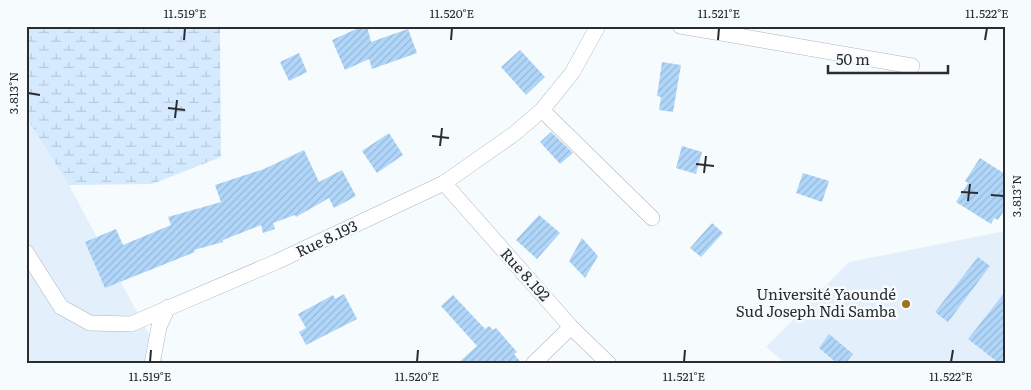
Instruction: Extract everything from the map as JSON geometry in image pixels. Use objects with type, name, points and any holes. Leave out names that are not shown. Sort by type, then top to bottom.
[{"type":"street","name":"Rue 8.193","points":[[26,252],[61,308],[90,323],[131,324],[276,262],[444,184],[514,134],[542,110],[572,73],[598,26]]},
{"type":"street","points":[[680,26],[912,66]]},
{"type":"street","points":[[542,110],[652,218]]},
{"type":"street","name":"Rue 8.192","points":[[444,184],[571,327],[609,364]]},
{"type":"street","points":[[152,364],[159,327],[168,307]]},
{"type":"street","points":[[533,364],[571,327]]},
{"type":"shaded area","points":[[26,117],[69,185],[165,364],[26,364]]},
{"type":"shaded area","name":"Université Yaoundé Sud Joseph Ndi Samba","points":[[1005,231],[1005,364],[786,364],[766,347],[849,262]]},
{"type":"green space","points":[[26,26],[220,26],[221,157],[152,184],[69,185],[26,117]]},
{"type":"building","points":[[367,26],[371,42],[408,29],[417,53],[372,69],[369,59],[345,70],[332,40]]},
{"type":"building","points":[[520,50],[545,77],[526,95],[501,67]]},
{"type":"building","points":[[299,53],[307,72],[289,81],[280,62]]},
{"type":"building","points":[[662,62],[681,65],[673,112],[659,110],[661,97],[657,96]]},
{"type":"building","points":[[551,132],[573,153],[560,164],[540,142]]},
{"type":"building","points":[[389,133],[403,155],[377,173],[362,151]]},
{"type":"building","points":[[682,146],[702,152],[696,174],[676,168]]},
{"type":"building","points":[[304,150],[319,182],[342,170],[356,196],[334,208],[329,198],[296,217],[295,215],[273,223],[275,229],[263,233],[261,225],[223,240],[223,242],[194,250],[195,252],[105,288],[85,242],[116,229],[123,245],[171,225],[168,217],[221,202],[215,185],[264,169]]},
{"type":"building","points":[[980,158],[1005,174],[1005,209],[998,220],[994,218],[991,224],[956,202],[968,183],[965,181]]},
{"type":"building","points":[[803,173],[829,181],[822,202],[796,193]]},
{"type":"building","points":[[539,215],[560,233],[537,259],[516,240]]},
{"type":"building","points":[[712,223],[723,233],[701,257],[690,248]]},
{"type":"building","points":[[582,238],[598,256],[585,278],[569,261]]},
{"type":"building","points":[[978,257],[990,266],[948,322],[935,312]]},
{"type":"building","points":[[1005,292],[1005,364],[1000,364],[968,339]]},
{"type":"building","points":[[344,294],[357,319],[306,345],[299,332],[306,328],[298,314],[333,295],[335,299]]},
{"type":"building","points":[[453,295],[485,329],[489,326],[493,330],[496,328],[517,352],[514,354],[522,364],[457,364],[477,346],[441,306]]},
{"type":"building","points":[[829,334],[853,354],[845,364],[838,364],[819,348]]},
{"type":"place","name":"Université Yaoundé Sud Joseph Ndi Samba","points":[[906,304]]}]
